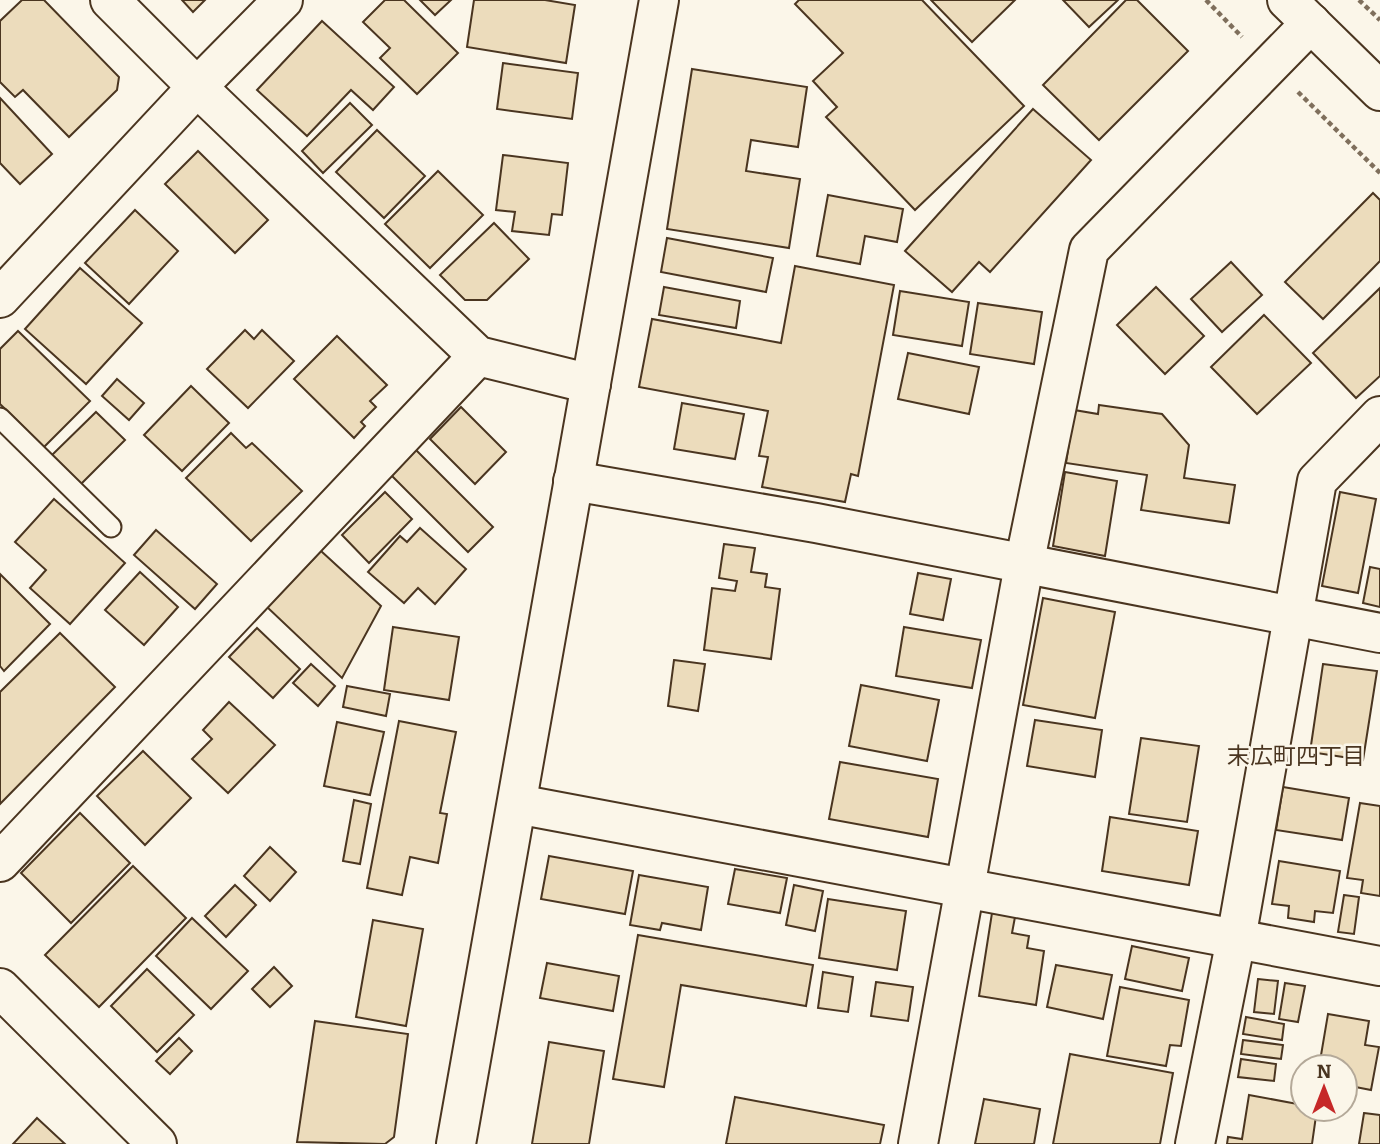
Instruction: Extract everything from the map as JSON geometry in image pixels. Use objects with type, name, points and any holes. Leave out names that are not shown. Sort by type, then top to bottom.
[{"type":"street","points":[[110,0],[197,88],[478,356],[591,384]]},
{"type":"street","points":[[0,298],[283,0]]},
{"type":"street","points":[[456,1144],[659,0]]},
{"type":"street","points":[[918,1144],[1024,565],[1089,250],[1299,11],[1380,91]]},
{"type":"street","points":[[0,862],[478,356]]},
{"type":"street","points":[[1195,1144],[1236,939],[1317,481],[1380,416]]},
{"type":"street","points":[[573,481],[816,523],[1380,633]]},
{"type":"street","points":[[517,804],[1380,966]]},
{"type":"street","points":[[0,988],[157,1144]]},
{"type":"lane","points":[[0,418],[111,527]]},
{"type":"path","points":[[1359,0],[1380,20]]},
{"type":"building","points":[[22,0],[44,0],[119,77],[117,90],[69,137],[23,90],[15,97],[0,82],[0,21]]},
{"type":"building","points":[[182,0],[205,0],[193,12]]},
{"type":"building","points":[[385,0],[404,0],[458,53],[417,94],[380,58],[390,48],[363,22]]},
{"type":"building","points":[[420,0],[451,0],[435,15]]},
{"type":"building","points":[[474,0],[545,0],[575,5],[566,63],[467,47]]},
{"type":"building","points":[[799,0],[922,0],[1024,106],[915,210],[826,117],[837,107],[813,81],[843,53],[795,4]]},
{"type":"building","points":[[931,0],[1015,0],[972,42]]},
{"type":"building","points":[[1063,0],[1118,0],[1089,27]]},
{"type":"building","points":[[1126,0],[1137,0],[1188,51],[1099,140],[1043,85]]},
{"type":"building","points":[[322,21],[394,87],[373,110],[351,90],[307,136],[257,90]]},
{"type":"building","points":[[503,63],[578,73],[572,119],[497,109]]},
{"type":"building","points":[[692,69],[807,87],[798,147],[751,140],[746,171],[800,179],[789,248],[667,229]]},
{"type":"building","points":[[0,98],[52,154],[20,184],[0,163]]},
{"type":"building","points":[[350,103],[372,125],[323,173],[302,151]]},
{"type":"building","points":[[1033,109],[1091,160],[990,272],[979,262],[952,292],[905,251]]},
{"type":"building","points":[[377,130],[425,176],[384,218],[336,172]]},
{"type":"building","points":[[198,151],[268,220],[235,253],[165,184]]},
{"type":"building","points":[[503,155],[568,163],[562,215],[552,214],[549,235],[512,231],[515,212],[496,210]]},
{"type":"building","points":[[438,171],[483,215],[430,268],[385,224]]},
{"type":"building","points":[[1373,193],[1380,200],[1380,261],[1323,319],[1285,282]]},
{"type":"building","points":[[828,195],[903,209],[897,242],[865,236],[860,264],[817,256]]},
{"type":"building","points":[[135,210],[178,251],[129,304],[85,263]]},
{"type":"building","points":[[494,223],[529,259],[487,300],[465,300],[440,275]]},
{"type":"building","points":[[667,238],[773,258],[766,292],[661,272]]},
{"type":"building","points":[[1231,262],[1262,295],[1222,332],[1191,299]]},
{"type":"building","points":[[795,266],[894,285],[858,476],[851,474],[845,502],[762,487],[768,457],[759,456],[768,411],[639,387],[652,319],[781,343]]},
{"type":"building","points":[[80,268],[142,323],[86,384],[25,329]]},
{"type":"building","points":[[664,287],[740,301],[736,328],[659,315]]},
{"type":"building","points":[[1156,287],[1204,336],[1165,374],[1117,325]]},
{"type":"building","points":[[1380,288],[1380,376],[1356,398],[1313,353]]},
{"type":"building","points":[[900,291],[969,302],[962,346],[893,335]]},
{"type":"building","points":[[978,303],[1042,312],[1034,364],[970,354]]},
{"type":"building","points":[[1264,315],[1311,363],[1257,414],[1211,367]]},
{"type":"building","points":[[245,330],[254,339],[262,330],[294,361],[248,408],[207,369]]},
{"type":"building","points":[[18,331],[90,401],[44,447],[0,404],[0,349]]},
{"type":"building","points":[[337,336],[387,385],[370,401],[376,407],[361,422],[365,426],[354,438],[294,379]]},
{"type":"building","points":[[908,353],[979,367],[969,414],[898,399]]},
{"type":"building","points":[[117,379],[144,403],[129,420],[102,396]]},
{"type":"building","points":[[191,386],[229,423],[182,471],[144,435]]},
{"type":"building","points":[[682,403],[744,414],[735,459],[674,449]]},
{"type":"building","points":[[1099,405],[1162,414],[1189,445],[1184,478],[1235,485],[1229,523],[1141,510],[1147,475],[1066,463],[1074,410],[1098,414]]},
{"type":"building","points":[[461,407],[506,452],[475,484],[430,439]]},
{"type":"building","points":[[96,412],[125,440],[81,484],[52,455]]},
{"type":"building","points":[[231,433],[246,448],[252,443],[302,491],[251,541],[186,478]]},
{"type":"building","points":[[414,448],[493,527],[468,552],[389,473]]},
{"type":"building","points":[[1065,472],[1117,481],[1105,556],[1053,546]]},
{"type":"building","points":[[385,492],[412,519],[369,563],[342,535]]},
{"type":"building","points":[[1340,492],[1376,499],[1358,593],[1322,586]]},
{"type":"building","points":[[54,499],[125,563],[70,624],[30,588],[46,570],[15,542]]},
{"type":"building","points":[[420,528],[466,569],[435,604],[418,588],[404,603],[368,572],[400,536],[407,542]]},
{"type":"building","points":[[156,530],[217,584],[195,609],[134,555]]},
{"type":"building","points":[[724,544],[755,548],[751,572],[767,574],[765,587],[780,589],[771,659],[704,650],[712,588],[735,591],[737,581],[719,578]]},
{"type":"building","points":[[321,551],[381,606],[342,678],[267,607]]},
{"type":"building","points":[[1370,567],[1380,569],[1380,607],[1363,603]]},
{"type":"building","points":[[140,572],[178,607],[144,645],[105,610]]},
{"type":"building","points":[[918,573],[951,579],[943,620],[910,614]]},
{"type":"building","points":[[0,574],[50,624],[4,671],[0,666]]},
{"type":"building","points":[[1043,598],[1115,612],[1095,718],[1023,705]]},
{"type":"building","points":[[393,627],[459,637],[449,700],[384,690]]},
{"type":"building","points":[[904,627],[981,640],[972,688],[896,676]]},
{"type":"building","points":[[257,628],[300,669],[273,698],[229,657]]},
{"type":"building","points":[[60,633],[115,687],[0,804],[0,692]]},
{"type":"building","points":[[674,660],[705,664],[698,711],[668,706]]},
{"type":"building","points":[[311,664],[335,686],[318,706],[293,683]]},
{"type":"building","points":[[1323,664],[1377,671],[1363,760],[1310,752]]},
{"type":"building","points":[[861,685],[939,700],[927,761],[849,746]]},
{"type":"building","points":[[347,686],[390,694],[386,716],[343,707]]},
{"type":"building","points":[[229,702],[275,745],[228,793],[192,759],[212,739],[203,730]]},
{"type":"building","points":[[1035,720],[1102,730],[1095,777],[1027,766]]},
{"type":"building","points":[[399,721],[456,732],[440,813],[447,814],[438,863],[410,857],[402,895],[367,888]]},
{"type":"building","points":[[337,722],[384,732],[370,795],[324,786]]},
{"type":"building","points":[[1141,738],[1199,746],[1187,822],[1129,814]]},
{"type":"building","points":[[143,751],[191,798],[145,845],[97,796]]},
{"type":"building","points":[[840,762],[938,779],[928,837],[829,819]]},
{"type":"building","points":[[1283,787],[1349,798],[1342,840],[1276,830]]},
{"type":"building","points":[[354,800],[371,804],[360,864],[343,861]]},
{"type":"building","points":[[1360,803],[1380,806],[1380,896],[1361,893],[1363,880],[1347,878]]},
{"type":"building","points":[[80,813],[130,863],[71,923],[21,873]]},
{"type":"building","points":[[1110,817],[1198,831],[1189,885],[1102,871]]},
{"type":"building","points":[[270,847],[296,872],[270,901],[244,876]]},
{"type":"building","points":[[549,856],[633,871],[625,914],[541,899]]},
{"type":"building","points":[[1279,861],[1340,871],[1333,913],[1315,911],[1314,922],[1288,918],[1289,906],[1272,904]]},
{"type":"building","points":[[133,866],[186,918],[99,1007],[45,955]]},
{"type":"building","points":[[735,869],[787,878],[780,913],[728,904]]},
{"type":"building","points":[[639,875],[708,887],[701,930],[662,923],[660,930],[630,925]]},
{"type":"building","points":[[235,885],[256,905],[226,937],[205,916]]},
{"type":"building","points":[[794,885],[823,891],[815,931],[786,925]]},
{"type":"building","points":[[1344,895],[1359,897],[1354,934],[1338,932]]},
{"type":"building","points":[[828,899],[906,911],[897,970],[819,958]]},
{"type":"building","points":[[992,913],[1015,917],[1012,933],[1029,936],[1027,948],[1044,951],[1036,1005],[979,996]]},
{"type":"building","points":[[192,918],[248,971],[211,1009],[156,956]]},
{"type":"building","points":[[373,920],[423,929],[406,1026],[356,1017]]},
{"type":"building","points":[[638,935],[813,965],[806,1006],[681,985],[664,1087],[613,1079]]},
{"type":"building","points":[[1132,946],[1189,958],[1182,991],[1125,979]]},
{"type":"building","points":[[547,963],[619,976],[613,1011],[540,998]]},
{"type":"building","points":[[1056,965],[1112,975],[1103,1019],[1047,1007]]},
{"type":"building","points":[[274,967],[292,986],[270,1007],[252,989]]},
{"type":"building","points":[[147,969],[194,1015],[157,1052],[111,1006]]},
{"type":"building","points":[[823,972],[853,977],[848,1012],[818,1008]]},
{"type":"building","points":[[1258,979],[1278,981],[1274,1014],[1254,1012]]},
{"type":"building","points":[[876,982],[913,987],[908,1021],[871,1016]]},
{"type":"building","points":[[1285,983],[1305,986],[1298,1022],[1279,1019]]},
{"type":"building","points":[[1120,987],[1189,1000],[1181,1046],[1170,1045],[1166,1066],[1107,1056]]},
{"type":"building","points":[[1328,1014],[1369,1021],[1365,1045],[1379,1047],[1371,1090],[1359,1088],[1359,1053],[1321,1053]]},
{"type":"building","points":[[1246,1017],[1284,1024],[1282,1040],[1243,1034]]},
{"type":"building","points":[[315,1021],[408,1034],[394,1137],[385,1144],[297,1142]]},
{"type":"building","points":[[179,1038],[192,1051],[170,1074],[156,1061]]},
{"type":"building","points":[[1243,1040],[1283,1045],[1281,1059],[1241,1054]]},
{"type":"building","points":[[549,1042],[604,1051],[589,1144],[532,1144]]},
{"type":"building","points":[[1070,1054],[1173,1073],[1160,1144],[1053,1144]]},
{"type":"building","points":[[1241,1059],[1276,1064],[1274,1081],[1238,1077]]},
{"type":"building","points":[[1249,1095],[1289,1102],[1289,1123],[1315,1123],[1312,1144],[1227,1144],[1228,1137],[1242,1139]]},
{"type":"building","points":[[735,1097],[884,1125],[880,1144],[726,1144]]},
{"type":"building","points":[[984,1099],[1040,1109],[1034,1144],[975,1144]]},
{"type":"building","points":[[1364,1113],[1380,1115],[1380,1144],[1359,1144]]},
{"type":"building","points":[[37,1118],[65,1144],[13,1144]]},
{"type":"district","name":"末広町四丁目","points":[[1296,756]]}]
